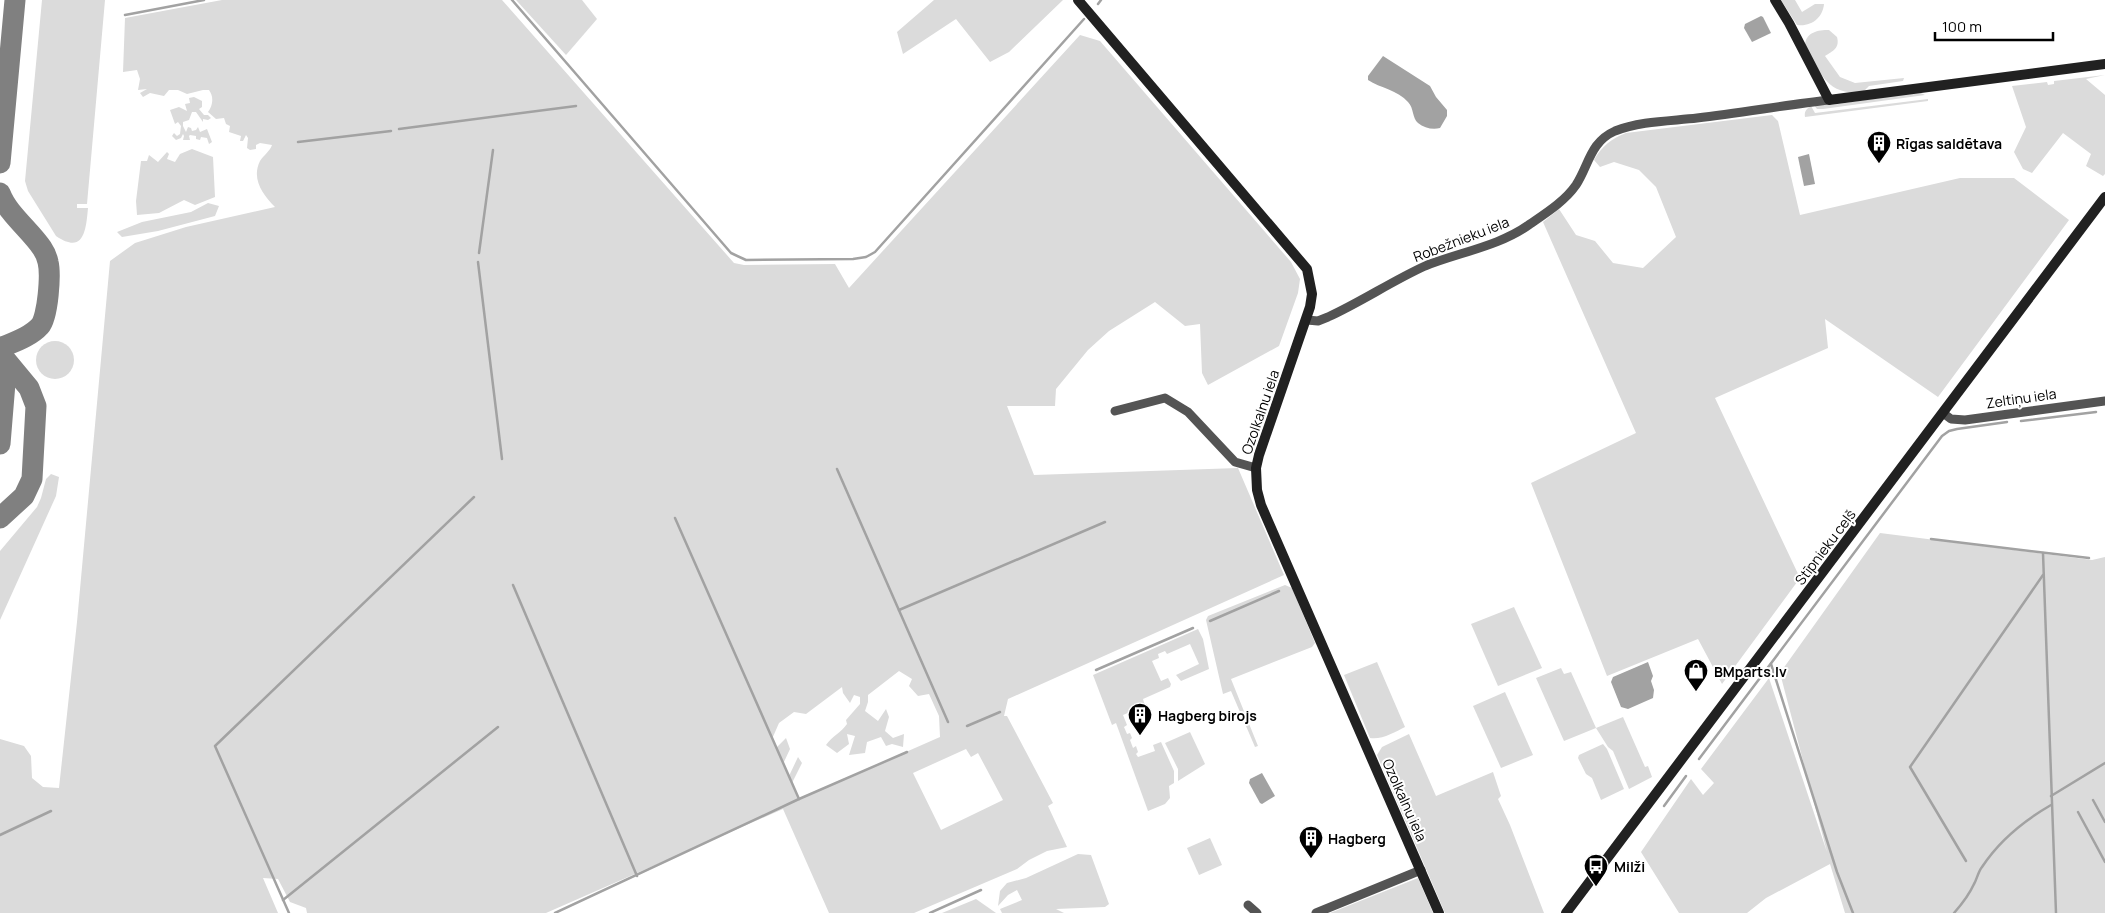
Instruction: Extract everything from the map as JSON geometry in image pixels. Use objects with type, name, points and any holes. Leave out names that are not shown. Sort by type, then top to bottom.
[{"type":"street","name":"Ozolkalnu iela","points":[[1078,0],[1307,269],[1311,281],[1312,294],[1307,320],[1272,415],[1256,468],[1257,490],[1261,505],[1439,913]]},
{"type":"street","points":[[1775,0],[1829,100],[2105,64]]},
{"type":"street","name":"Robežnieku iela","points":[[1307,320],[1318,321],[1328,317],[1423,267],[1507,238],[1518,232],[1546,212],[1569,192],[1576,184],[1598,144],[1605,137],[1616,131],[1647,124],[1829,100]]},
{"type":"street","name":"Stīpnieku ceļš","points":[[1566,913],[2105,197]]},
{"type":"street","points":[[1115,411],[1164,398],[1188,412],[1235,462],[1256,468]]},
{"type":"street","name":"Zeltiņu iela","points":[[1943,413],[1951,419],[1965,420],[2105,401]]},
{"type":"street","points":[[1316,913],[1421,870]]},
{"type":"street","points":[[1248,904],[1257,913]]},
{"type":"shaded area","points":[[42,0],[105,0],[87,204],[77,204],[77,208],[88,208],[87,216],[82,237],[73,243],[56,236],[28,191],[25,181]]},
{"type":"shaded area","points":[[222,0],[502,0],[734,263],[744,265],[835,264],[849,288],[1080,35],[1100,41],[1291,262],[1300,279],[1298,293],[1279,346],[1208,385],[1202,373],[1200,324],[1185,326],[1155,302],[1109,331],[1088,350],[1056,389],[1055,406],[1007,406],[1034,475],[1238,468],[1284,575],[1008,699],[1004,716],[1007,716],[1053,803],[1048,806],[1067,847],[1047,851],[1029,860],[1017,869],[914,913],[829,913],[783,809],[546,913],[307,913],[306,908],[290,902],[278,879],[263,878],[278,913],[0,913],[0,739],[24,746],[31,756],[32,778],[43,787],[59,788],[77,622],[110,261],[135,243],[186,227],[275,207],[263,192],[257,174],[260,161],[272,145],[260,143],[256,145],[256,149],[250,150],[247,148],[248,138],[246,135],[243,141],[240,141],[241,136],[229,132],[230,126],[226,124],[224,118],[216,119],[208,112],[212,101],[212,95],[209,90],[187,94],[178,90],[169,90],[164,96],[150,93],[143,97],[140,93],[147,89],[138,90],[140,79],[137,70],[123,72],[125,18]],"holes":[[[899,671],[912,679],[909,686],[918,696],[929,694],[939,716],[940,737],[799,799],[792,783],[802,763],[798,757],[789,776],[783,764],[790,749],[786,738],[777,747],[772,739],[779,723],[794,712],[806,714],[842,687],[843,693],[850,703],[854,695],[860,697],[860,704],[846,720],[847,724],[845,727],[826,745],[837,753],[849,744],[847,734],[855,736],[849,755],[865,753],[867,742],[881,737],[886,746],[892,744],[903,747],[904,734],[893,738],[885,731],[889,717],[886,709],[878,721],[865,711],[868,695]],[[966,749],[971,757],[978,753],[1003,800],[941,830],[913,773]]]},
{"type":"shaded area","points":[[516,0],[582,0],[597,19],[566,55]]},
{"type":"shaded area","points":[[934,0],[1063,0],[1009,52],[990,62],[956,19],[903,54],[897,32]]},
{"type":"shaded area","points":[[1781,0],[1795,0],[1802,12],[1815,4],[1824,4],[1816,20],[1812,23],[1797,25]]},
{"type":"shaded area","points":[[1761,16],[1771,33],[1752,42],[1744,28],[1745,24]]},
{"type":"shaded area","points":[[1829,30],[1837,37],[1838,44],[1835,49],[1825,56],[1840,77],[1855,83],[1904,78],[1903,81],[1869,86],[1863,92],[1841,90],[1833,86],[1821,73],[1805,45],[1808,37],[1813,33]]},
{"type":"shaded area","points":[[1383,56],[1430,86],[1447,110],[1447,116],[1440,128],[1432,129],[1420,125],[1416,121],[1410,104],[1404,98],[1368,80],[1368,76]]},
{"type":"shaded area","points":[[2105,75],[2086,79],[2105,95],[2105,174],[2103,176],[2086,166],[2091,154],[2063,133],[2032,173],[2023,169],[2014,152],[2026,127],[2012,86],[2047,82],[2048,85],[2054,84],[2054,81]]},
{"type":"shaded area","points":[[1919,92],[1925,95],[1823,109],[1817,109],[1814,105],[1832,105]]},
{"type":"shaded area","points":[[194,97],[202,101],[202,107],[199,109],[204,115],[208,115],[211,118],[208,120],[203,119],[203,122],[196,112],[192,112],[189,120],[183,122],[183,126],[186,132],[188,127],[192,131],[198,127],[200,132],[207,129],[212,142],[209,144],[207,138],[201,137],[200,140],[196,139],[196,136],[190,135],[190,140],[183,140],[183,134],[181,138],[176,140],[172,136],[174,133],[177,136],[180,134],[181,126],[178,122],[175,124],[170,110],[179,107],[187,111],[185,104],[190,103],[189,98]]},
{"type":"shaded area","points":[[1928,99],[1928,101],[1805,117],[1806,111],[1811,106],[1815,113]]},
{"type":"shaded area","points":[[1772,115],[1778,121],[1800,215],[1960,178],[2014,178],[2069,220],[1938,397],[1825,319],[1828,348],[1715,398],[1800,578],[1722,684],[1698,639],[1607,676],[1531,483],[1636,433],[1543,222],[1559,209],[1576,235],[1595,241],[1613,263],[1643,268],[1676,237],[1656,187],[1639,170],[1614,162],[1600,167],[1594,160],[1600,151],[1611,140],[1626,133]]},
{"type":"shaded area","points":[[192,149],[213,157],[215,197],[195,205],[184,200],[159,213],[137,215],[136,201],[141,161],[147,161],[149,155],[158,162],[167,152],[169,154],[167,159],[175,162],[180,154]]},
{"type":"shaded area","points":[[1809,154],[1815,184],[1804,186],[1798,157]]},
{"type":"shaded area","points":[[208,203],[219,206],[215,216],[158,231],[122,237],[117,232],[142,222],[191,212]]},
{"type":"shaded area","points":[[55,341],[69,346],[74,360],[69,374],[55,379],[41,374],[36,360],[41,346]]},
{"type":"shaded area","points":[[51,474],[59,477],[56,496],[0,620],[0,551],[37,507],[46,479]]},
{"type":"shaded area","points":[[1880,533],[2092,560],[2105,557],[2105,913],[1845,913],[1830,864],[1766,898],[1747,913],[1679,913],[1641,852],[1691,779],[1703,795],[1714,783],[1701,769],[1769,678],[1827,852],[1780,673]]},
{"type":"shaded area","points":[[1285,585],[1292,588],[1315,643],[1312,647],[1231,679],[1258,746],[1255,747],[1231,691],[1223,694],[1206,620],[1208,616]]},
{"type":"shaded area","points":[[1514,607],[1542,668],[1498,686],[1471,624]]},
{"type":"shaded area","points":[[1198,629],[1203,639],[1209,669],[1181,681],[1176,675],[1199,664],[1190,644],[1167,654],[1165,651],[1158,654],[1159,658],[1152,661],[1161,681],[1168,678],[1171,684],[1170,687],[1143,699],[1146,710],[1139,713],[1137,709],[1123,715],[1127,725],[1124,727],[1127,734],[1130,733],[1132,738],[1130,740],[1133,748],[1136,746],[1138,757],[1155,751],[1153,745],[1161,742],[1174,771],[1174,783],[1169,786],[1170,798],[1165,804],[1148,811],[1116,723],[1112,725],[1093,675]]},
{"type":"shaded area","points":[[1377,662],[1405,727],[1379,738],[1370,738],[1344,675]]},
{"type":"shaded area","points":[[1648,662],[1653,676],[1651,681],[1654,690],[1653,698],[1628,709],[1621,707],[1611,682],[1613,677]]},
{"type":"shaded area","points":[[1561,668],[1564,674],[1571,672],[1596,728],[1564,741],[1536,678]]},
{"type":"shaded area","points":[[1505,692],[1533,755],[1501,768],[1473,706]]},
{"type":"shaded area","points":[[1623,717],[1645,767],[1648,766],[1652,777],[1629,789],[1613,751],[1608,747],[1596,728]]},
{"type":"shaded area","points":[[1190,732],[1205,764],[1178,781],[1178,769],[1165,743]]},
{"type":"shaded area","points":[[1409,734],[1436,796],[1493,772],[1501,796],[1498,799],[1544,913],[1445,913],[1377,755],[1382,747]]},
{"type":"shaded area","points":[[1603,744],[1607,749],[1624,789],[1601,800],[1592,778],[1586,774],[1578,758],[1579,755]]},
{"type":"shaded area","points":[[1262,773],[1275,796],[1262,804],[1249,783],[1250,779]]},
{"type":"shaded area","points":[[1210,838],[1222,865],[1199,875],[1187,848]]},
{"type":"shaded area","points":[[1078,854],[1091,855],[1109,904],[1105,907],[1056,909],[1064,913],[1002,913],[1000,909],[1022,900],[1017,890],[1008,895],[998,906],[1000,891],[1007,883],[1026,878]]},
{"type":"shaded area","points":[[1418,878],[1433,913],[1330,913]]},
{"type":"shaded area","points":[[976,899],[996,913],[942,913]]},
{"type":"waterway","points":[[125,15],[204,0]]},
{"type":"waterway","points":[[512,0],[731,253],[746,260],[853,259],[866,257],[875,252],[1084,19]]},
{"type":"waterway","points":[[1098,4],[1101,0]]},
{"type":"waterway","points":[[399,129],[576,106]]},
{"type":"waterway","points":[[298,142],[391,131]]},
{"type":"waterway","points":[[479,253],[493,150]]},
{"type":"waterway","points":[[478,262],[502,459]]},
{"type":"waterway","points":[[2021,421],[2096,412]]},
{"type":"waterway","points":[[1699,759],[1942,436],[1949,431],[1957,429],[2007,422]]},
{"type":"waterway","points":[[837,469],[948,722]]},
{"type":"waterway","points":[[289,913],[215,746],[474,497]]},
{"type":"waterway","points":[[675,518],[799,799]]},
{"type":"waterway","points":[[899,610],[1105,522]]},
{"type":"waterway","points":[[1931,539],[2089,558]]},
{"type":"waterway","points":[[2043,553],[2056,913]]},
{"type":"waterway","points":[[1966,861],[1910,767],[2043,575]]},
{"type":"waterway","points":[[513,585],[637,876]]},
{"type":"waterway","points":[[1210,621],[1279,591]]},
{"type":"waterway","points":[[1096,670],[1193,628]]},
{"type":"waterway","points":[[1771,664],[1837,872],[1853,913]]},
{"type":"waterway","points":[[967,726],[1000,712]]},
{"type":"waterway","points":[[283,900],[498,727]]},
{"type":"waterway","points":[[555,913],[799,799],[907,752]]},
{"type":"waterway","points":[[2051,796],[2105,763]]},
{"type":"waterway","points":[[1664,806],[1686,776]]},
{"type":"waterway","points":[[2093,800],[2105,822]]},
{"type":"waterway","points":[[1954,913],[1963,903],[1981,869],[1996,848],[2022,824],[2051,805]]},
{"type":"waterway","points":[[0,835],[51,811]]},
{"type":"waterway","points":[[2078,812],[2105,862]]},
{"type":"waterway","points":[[930,913],[981,890]]},
{"type":"taxiway","points":[[0,163],[15,0]]},
{"type":"taxiway","points":[[0,193],[13,215],[43,249],[48,262],[49,276],[47,305],[40,326],[27,336],[0,348]]},
{"type":"taxiway","points":[[0,353],[29,388],[36,406],[32,479],[24,496],[0,518]]},
{"type":"taxiway","points":[[0,360],[5,383],[0,444]]},
{"type":"place","name":"Rīgas saldētava","points":[[1879,164]]},
{"type":"place","name":"BMparts.lv","points":[[1696,692]]},
{"type":"place","name":"Hagberg birojs","points":[[1140,736]]},
{"type":"place","name":"Hagberg","points":[[1311,859]]},
{"type":"place","name":"Milži","points":[[1596,887]]}]
